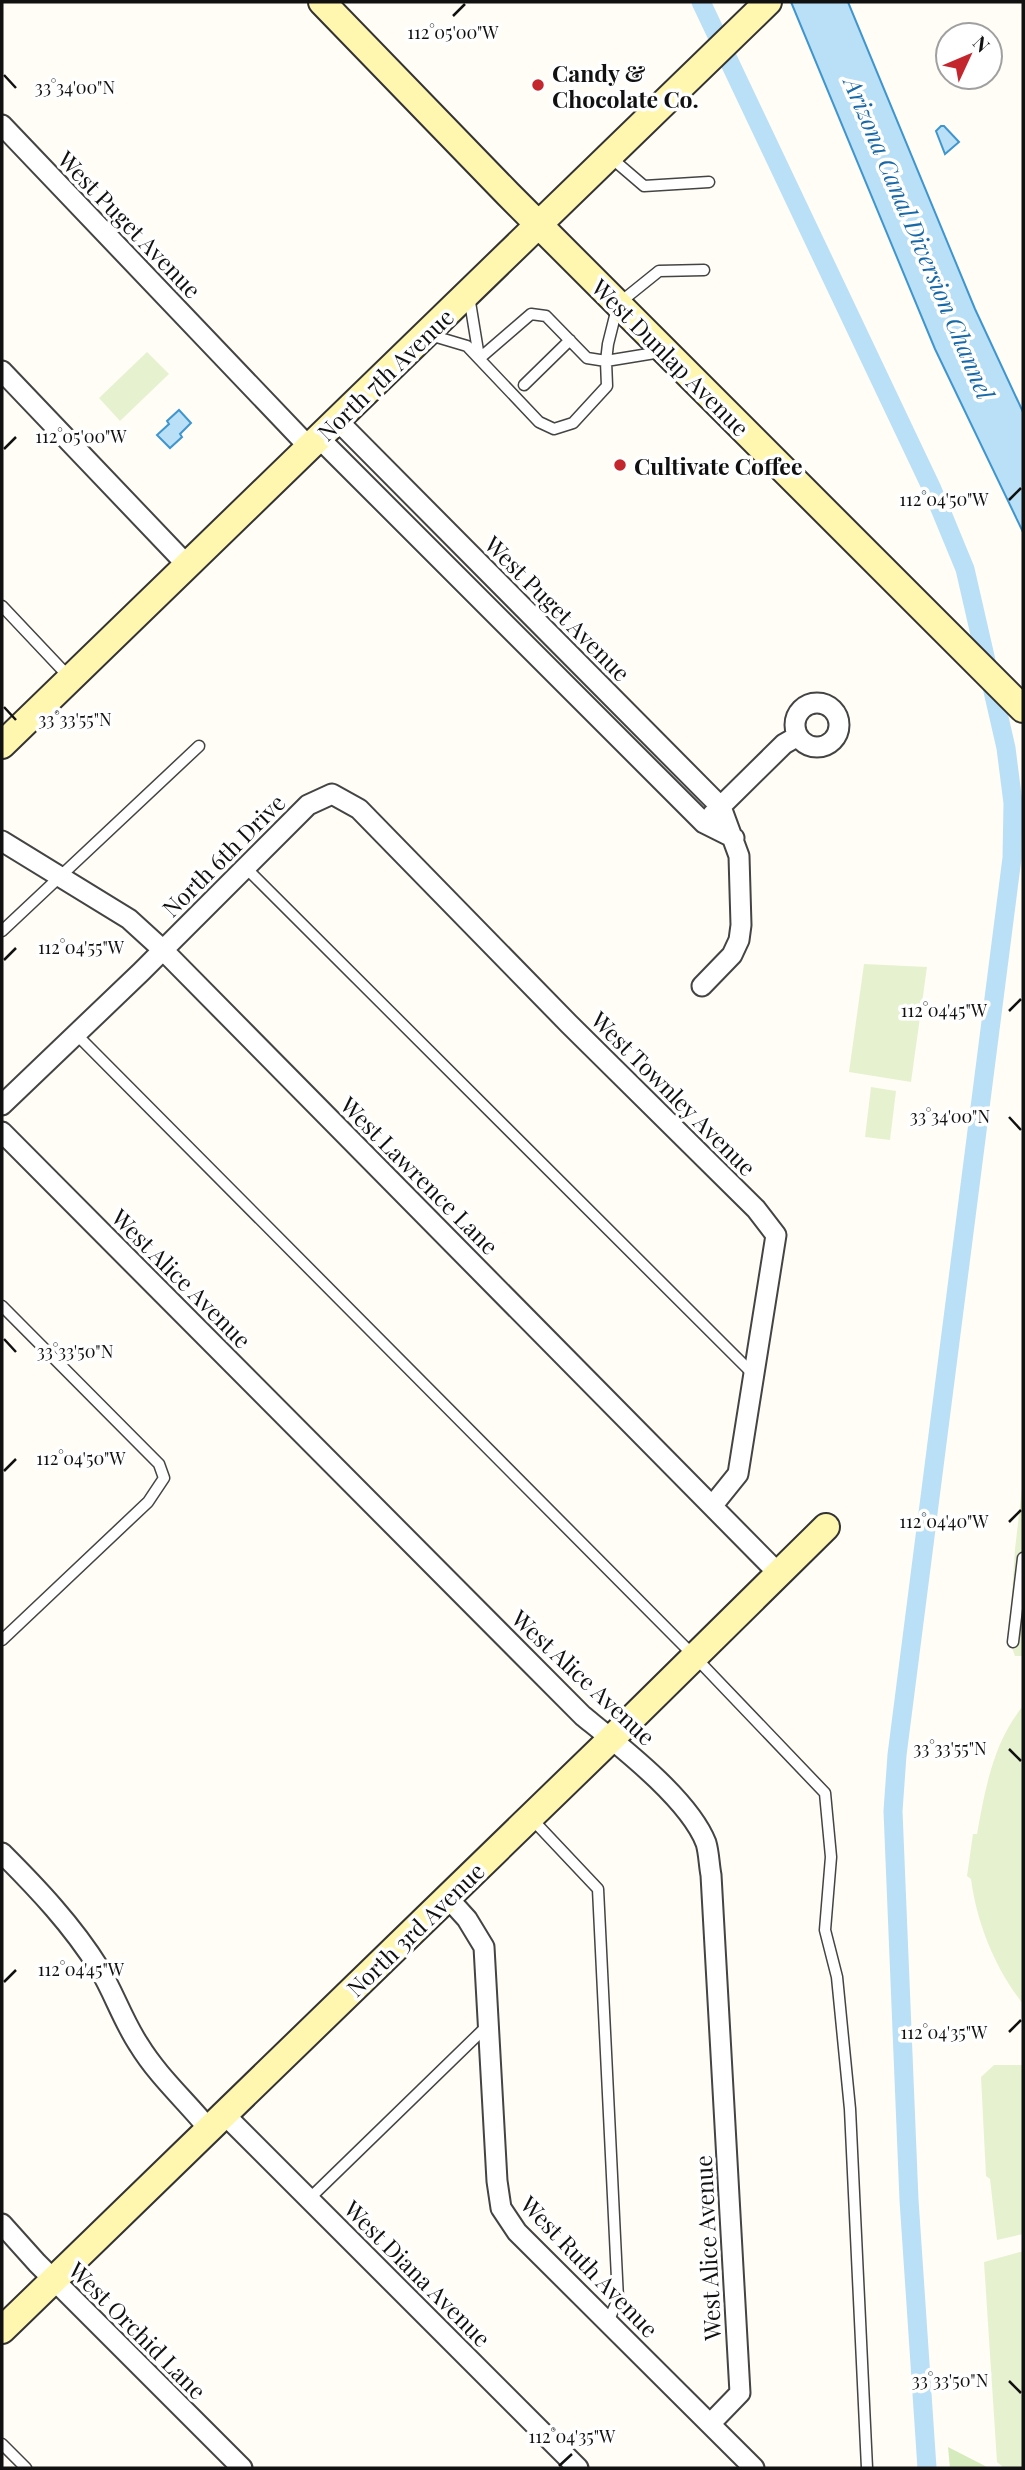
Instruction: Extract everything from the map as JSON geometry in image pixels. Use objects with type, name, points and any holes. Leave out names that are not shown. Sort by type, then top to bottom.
[{"type":"main road","name":"West Dunlap Avenue","points":[[322,2],[538,225],[1023,709]]},
{"type":"main road","name":"North 7th Avenue","points":[[2,746],[760,9]]},
{"type":"main road","name":"North 3rd Avenue","points":[[2,2330],[826,1527]]},
{"type":"street","name":"West Puget Avenue","points":[[2,125],[322,435],[704,823],[734,838]]},
{"type":"street","points":[[2,371],[187,565]]},
{"type":"street","name":"West Puget Avenue","points":[[322,435],[603,688],[721,807],[739,856],[741,925],[739,940],[732,955],[702,986]]},
{"type":"street","points":[[585,704],[603,688]]},
{"type":"street","points":[[704,823],[784,744],[798,736]]},
{"type":"street","name":"North 6th Drive","points":[[2,1105],[308,805],[332,794]]},
{"type":"street","name":"West Townley Avenue","points":[[332,794],[359,809],[569,1024],[756,1209],[776,1235],[737,1474],[713,1505]]},
{"type":"street","name":"West Lawrence Lane","points":[[2,841],[130,919],[163,950],[779,1574]]},
{"type":"street","name":"West Alice Avenue","points":[[2,1132],[583,1716],[642,1764],[685,1810],[705,1843],[711,1875],[740,2393],[710,2424]]},
{"type":"street","name":"West Diana Avenue","points":[[2,1853],[49,1900],[83,1943],[101,1971],[138,2045],[159,2073],[309,2199],[578,2468]]},
{"type":"street","name":"West Ruth Avenue","points":[[448,1898],[467,1919],[484,1947],[496,2181],[501,2208],[517,2232],[754,2468]]},
{"type":"street","name":"West Orchid Lane","points":[[2,2224],[54,2280],[242,2468]]},
{"type":"lane","points":[[608,156],[644,186],[709,182]]},
{"type":"lane","points":[[426,334],[467,346],[539,422],[554,429],[573,423],[607,386],[608,344],[618,304],[659,271],[704,270]]},
{"type":"lane","points":[[468,293],[480,358]]},
{"type":"lane","points":[[480,358],[531,313],[546,316],[587,358],[607,361],[666,351]]},
{"type":"lane","points":[[524,384],[570,340]]},
{"type":"lane","points":[[2,606],[70,678]]},
{"type":"lane","points":[[2,931],[58,875],[199,746]]},
{"type":"lane","points":[[245,867],[754,1376]]},
{"type":"lane","points":[[76,1034],[695,1657],[825,1793],[831,1857],[825,1930],[837,1977],[850,2109],[867,2468]]},
{"type":"lane","points":[[2,1306],[159,1464],[164,1478],[148,1502],[2,1640]]},
{"type":"lane","points":[[1013,1642],[1023,1558]]},
{"type":"lane","points":[[530,1818],[598,1889],[618,2300],[608,2322]]},
{"type":"lane","points":[[309,2199],[488,2025]]},
{"type":"lane","points":[[2,2444],[26,2468]]},
{"type":"green space","points":[[147,352],[169,374],[120,421],[99,398]]},
{"type":"green space","points":[[864,964],[927,967],[911,1082],[849,1072]]},
{"type":"green space","points":[[871,1087],[896,1091],[890,1140],[865,1137]]},
{"type":"green space","points":[[1023,1480],[1023,1656],[1015,1656],[1009,1639]]},
{"type":"green space","points":[[1023,1706],[1023,2004],[1004,1976],[989,1945],[971,1879],[967,1876],[973,1834],[977,1834],[983,1800],[997,1751]]},
{"type":"green space","points":[[994,2065],[1023,2065],[1023,2234],[997,2240],[990,2179],[986,2176],[981,2077]]},
{"type":"green space","points":[[1023,2252],[1023,2468],[1004,2468],[997,2462],[984,2262]]},
{"type":"green space","points":[[948,2447],[989,2468],[950,2468]]},
{"type":"water","name":"Arizona Canal Diversion Channel","points":[[791,2],[848,2],[975,309],[1023,412],[1023,532],[935,349]]},
{"type":"water","points":[[941,126],[959,142],[945,154],[936,131]]},
{"type":"water","points":[[179,410],[191,423],[180,434],[182,437],[170,448],[157,435]]},
{"type":"waterway","points":[[701,2],[932,489],[965,569],[1006,748],[1013,803],[1012,858],[897,1755],[893,1811],[909,2200],[927,2468]]},
{"type":"place","name":"Candy & Chocolate Co.","points":[[538,85]]},
{"type":"place","name":"Cultivate Coffee","points":[[620,465]]}]
